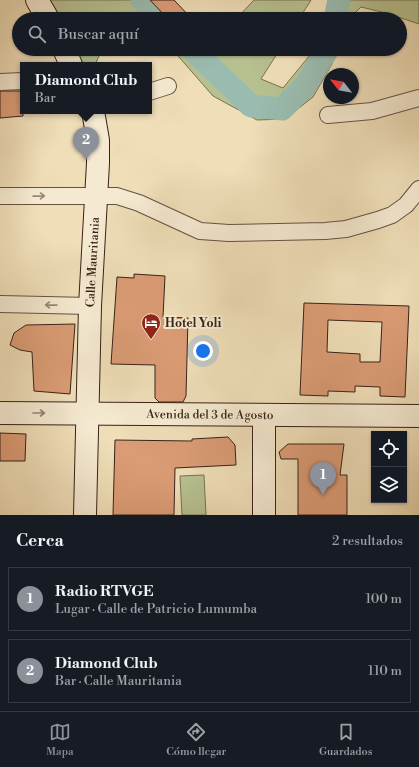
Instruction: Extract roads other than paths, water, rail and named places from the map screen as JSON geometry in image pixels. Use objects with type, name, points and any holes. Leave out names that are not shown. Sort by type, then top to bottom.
[{"type":"main road","points":[[37,0],[44,12]]},
{"type":"main road","name":"Calle Mauritania","points":[[85,515],[90,306],[98,159],[98,140],[94,114]]},
{"type":"main road","name":"Avenida del 3 de Agosto","points":[[0,413],[419,416]]},
{"type":"main road","points":[[264,416],[262,493],[264,515]]},
{"type":"street","points":[[0,82],[20,81]]},
{"type":"street","points":[[152,91],[168,86]]},
{"type":"street","points":[[328,115],[372,111],[419,98]]},
{"type":"street","points":[[0,196],[116,196],[139,203],[200,231],[229,233],[346,229],[392,215],[406,205],[419,189]]},
{"type":"street","points":[[0,304],[90,306]]},
{"type":"waterway","points":[[142,0],[154,12]]},
{"type":"waterway","points":[[336,12],[339,0]]},
{"type":"waterway","points":[[199,56],[251,106],[282,109],[305,86],[324,56]]},
{"type":"place","name":"Diamond Club","points":[[86,160]]},
{"type":"place","name":"Hotel Yoli","points":[[151,340]]},
{"type":"place","name":"Radio RTVGE","points":[[323,495]]}]
